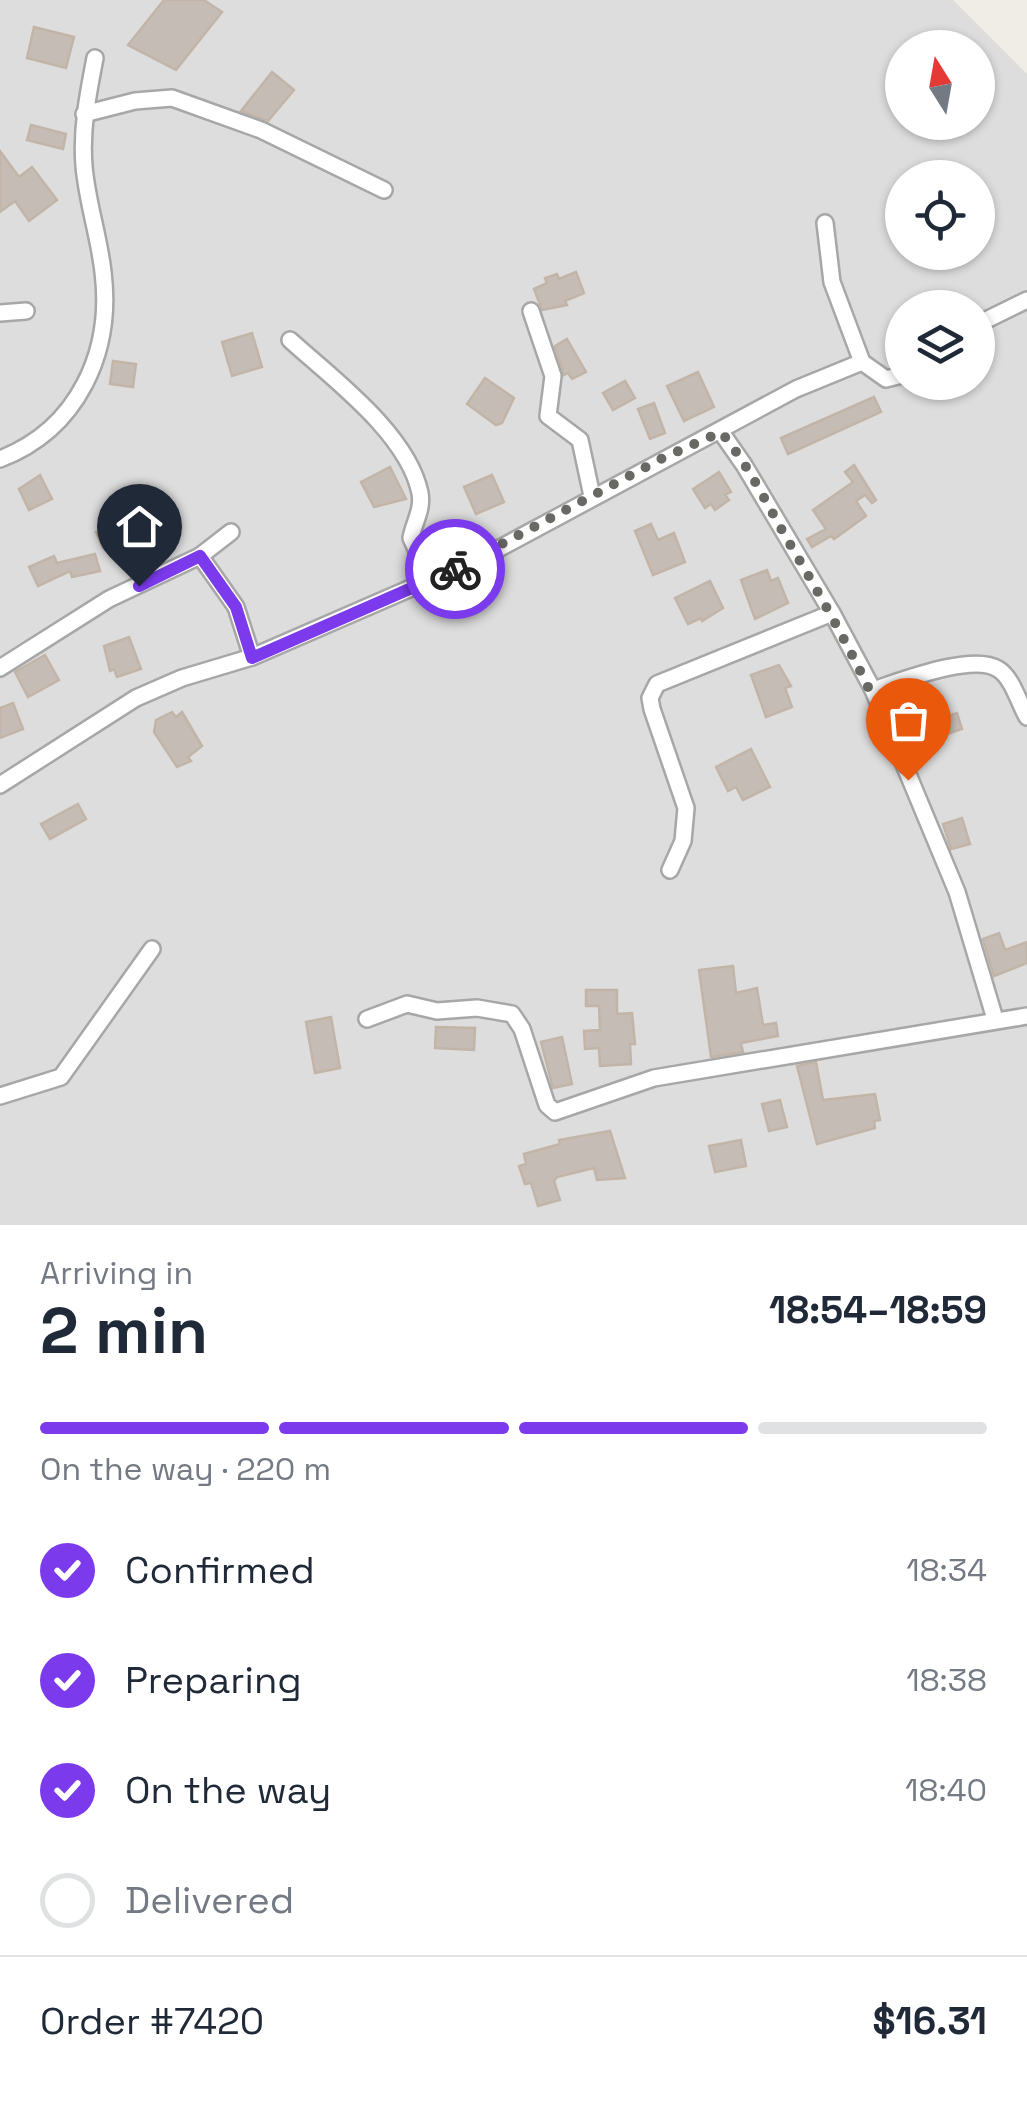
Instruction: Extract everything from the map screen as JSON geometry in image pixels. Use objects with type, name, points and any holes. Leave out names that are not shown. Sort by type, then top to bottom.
[{"type":"street","points":[[0,459],[25,448],[70,411],[89,381],[98,348],[107,310],[86,180],[84,114],[95,58]]},
{"type":"street","points":[[84,114],[134,101],[172,98],[261,130],[384,190]]},
{"type":"street","points":[[825,224],[832,282],[862,362],[885,378]]},
{"type":"street","points":[[995,316],[1027,300]]},
{"type":"street","points":[[0,312],[26,310]]},
{"type":"street","points":[[530,311],[553,376],[548,416],[580,440],[592,496]]},
{"type":"street","points":[[290,340],[364,408],[398,448],[420,491],[421,506],[411,538],[430,580]]},
{"type":"street","points":[[0,785],[136,698],[182,678],[252,658],[487,555],[796,389],[862,362]]},
{"type":"street","points":[[721,432],[832,613],[873,690],[956,892],[994,1020]]},
{"type":"street","points":[[0,668],[109,599],[200,556],[232,532]]},
{"type":"street","points":[[200,556],[236,607],[252,658]]},
{"type":"street","points":[[670,870],[683,841],[686,808],[652,709],[656,684],[832,613]]},
{"type":"street","points":[[873,690],[952,667],[988,665],[1004,674],[1027,716]]},
{"type":"street","points":[[0,1096],[61,1077],[152,949]]},
{"type":"street","points":[[367,1018],[407,1004],[437,1011],[477,1008],[512,1014],[522,1029],[548,1105],[555,1112],[654,1078],[1027,1016]]},
{"type":"shaded area","points":[[0,0],[953,0],[983,30],[885,30],[885,140],[995,140],[995,42],[1027,74],[1027,1225],[0,1225]]},
{"type":"building","points":[[164,0],[204,0],[222,12],[176,70],[128,45]]},
{"type":"building","points":[[34,27],[74,37],[66,68],[27,58]]},
{"type":"building","points":[[272,72],[294,90],[268,121],[241,111]]},
{"type":"building","points":[[31,125],[66,134],[63,149],[27,140]]},
{"type":"building","points":[[0,151],[19,177],[32,167],[57,200],[29,221],[15,201],[0,212]]},
{"type":"building","points":[[576,272],[584,293],[565,301],[567,305],[542,310],[534,289],[547,283],[545,278],[557,274],[559,279]]},
{"type":"building","points":[[252,333],[262,367],[232,376],[222,342]]},
{"type":"building","points":[[567,339],[586,372],[572,379],[568,373],[564,375],[555,346]]},
{"type":"building","points":[[113,361],[136,364],[133,387],[110,384]]},
{"type":"building","points":[[698,372],[714,407],[684,421],[667,386]]},
{"type":"building","points":[[485,378],[514,398],[502,423],[496,425],[467,404]]},
{"type":"building","points":[[625,381],[635,398],[613,410],[603,393]]},
{"type":"building","points":[[874,397],[881,412],[788,454],[781,438]]},
{"type":"building","points":[[654,403],[665,433],[650,439],[638,409]]},
{"type":"building","points":[[854,465],[876,500],[872,503],[865,495],[856,501],[866,516],[834,539],[831,536],[812,547],[807,539],[826,529],[813,510],[853,482],[845,472]]},
{"type":"building","points":[[390,467],[406,499],[374,507],[361,482]]},
{"type":"building","points":[[719,472],[731,492],[725,495],[729,500],[715,510],[711,504],[705,508],[693,489]]},
{"type":"building","points":[[40,475],[52,499],[29,510],[19,489]]},
{"type":"building","points":[[492,475],[504,502],[476,514],[464,487]]},
{"type":"building","points":[[124,521],[130,537],[103,548],[96,532]]},
{"type":"building","points":[[651,524],[658,540],[674,533],[685,562],[653,575],[635,531]]},
{"type":"building","points":[[95,554],[100,571],[72,577],[70,571],[38,586],[29,567],[54,556],[57,563]]},
{"type":"building","points":[[767,570],[771,581],[778,578],[788,603],[755,619],[741,580]]},
{"type":"building","points":[[710,581],[723,608],[702,621],[701,618],[688,624],[675,598]]},
{"type":"building","points":[[129,637],[141,669],[117,677],[114,669],[110,671],[104,646]]},
{"type":"building","points":[[45,655],[59,680],[28,697],[15,672]]},
{"type":"building","points":[[779,665],[791,686],[785,688],[792,707],[766,717],[751,675]]},
{"type":"building","points":[[13,703],[23,729],[0,738],[0,708]]},
{"type":"building","points":[[918,706],[924,724],[957,713],[962,729],[910,747],[906,734],[911,733],[903,711]]},
{"type":"building","points":[[172,712],[176,717],[182,712],[202,746],[188,757],[191,761],[177,767],[154,732],[156,720]]},
{"type":"building","points":[[751,749],[770,787],[743,800],[736,787],[728,791],[716,767]]},
{"type":"building","points":[[78,804],[86,819],[50,839],[41,824]]},
{"type":"building","points":[[962,818],[970,844],[951,849],[943,824]]},
{"type":"building","points":[[999,933],[1005,950],[1027,942],[1027,963],[994,976],[983,939]]},
{"type":"building","points":[[733,966],[736,993],[757,988],[763,1025],[776,1023],[778,1036],[741,1043],[743,1052],[711,1057],[699,970]]},
{"type":"building","points":[[586,990],[617,990],[617,1014],[632,1013],[635,1044],[630,1044],[631,1064],[600,1066],[599,1048],[585,1049],[584,1031],[600,1030],[599,1006],[586,1006]]},
{"type":"building","points":[[331,1017],[340,1068],[315,1073],[306,1022]]},
{"type":"building","points":[[436,1027],[475,1028],[474,1050],[435,1048]]},
{"type":"building","points":[[562,1037],[572,1084],[553,1088],[541,1042]]},
{"type":"building","points":[[816,1062],[823,1100],[875,1094],[880,1120],[874,1121],[875,1128],[817,1144],[797,1066]]},
{"type":"building","points":[[780,1100],[787,1127],[769,1131],[762,1104]]},
{"type":"building","points":[[610,1131],[625,1178],[597,1180],[594,1168],[557,1177],[554,1181],[560,1200],[538,1206],[531,1183],[525,1184],[519,1166],[526,1164],[524,1154],[560,1144],[559,1140]]},
{"type":"building","points":[[741,1140],[746,1166],[715,1172],[709,1146]]},
{"type":"way so far","points":[[455,569],[663,458],[721,432],[832,613],[873,690],[908,780]]},
{"type":"route","points":[[139,586],[200,556],[236,607],[252,658],[455,569]]}]
